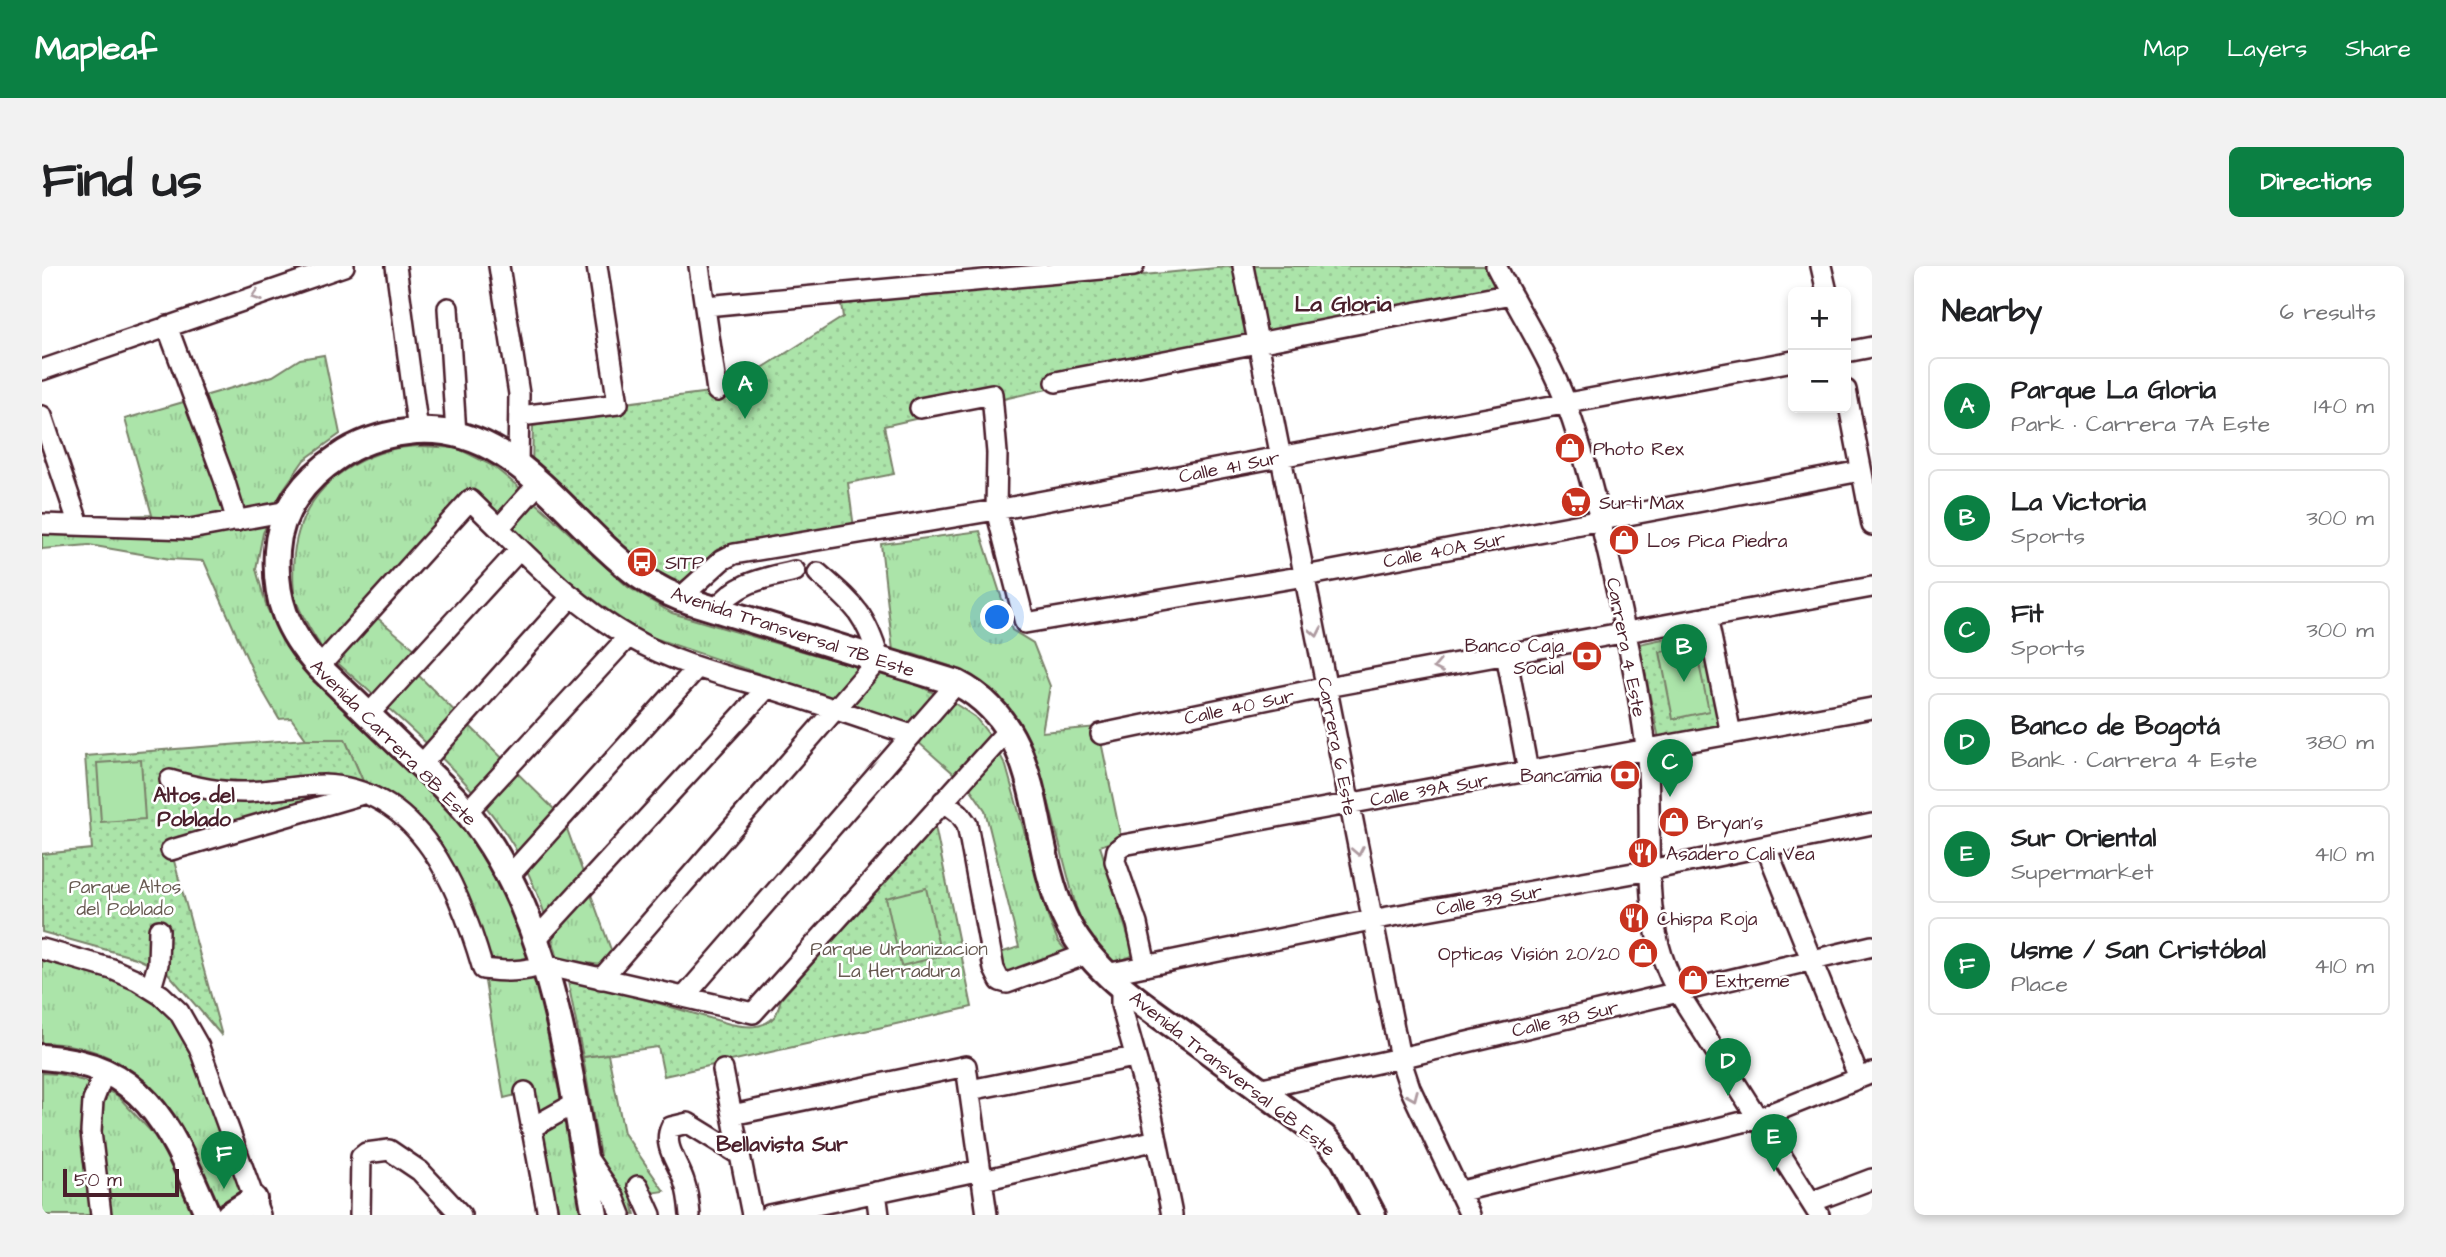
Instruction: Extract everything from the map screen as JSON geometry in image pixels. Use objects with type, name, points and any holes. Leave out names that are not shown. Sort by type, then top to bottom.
[{"type":"main road","name":"Avenida Transversal 7B Este","points":[[418,431],[456,434],[485,443],[539,483],[635,573],[680,598],[957,683],[982,697],[995,709],[1008,730],[1027,773],[1062,913],[1087,954]]},
{"type":"main road","name":"Avenida Carrera 8B Este","points":[[418,431],[368,441],[344,453],[307,481],[288,511],[277,544],[277,589],[292,632],[319,667],[467,812],[510,875],[544,965],[574,1104],[594,1215]]},
{"type":"main road","name":"Avenida Transversal 6B Este","points":[[1087,954],[1114,980],[1335,1147],[1373,1215]]},
{"type":"main road","points":[[42,1057],[84,1063],[105,1070],[138,1092],[167,1127],[208,1215]]},
{"type":"main road","points":[[229,1215],[257,1207]]},
{"type":"street","points":[[42,370],[344,266]]},
{"type":"street","points":[[396,266],[418,431]]},
{"type":"street","points":[[499,266],[517,373],[520,416],[518,466]]},
{"type":"street","points":[[520,416],[618,404],[597,266]]},
{"type":"street","points":[[699,266],[717,391]]},
{"type":"street","points":[[706,306],[979,273],[1133,266]]},
{"type":"street","name":"Carrera 6 Este","points":[[1243,266],[1399,1058],[1409,1088],[1470,1215]]},
{"type":"street","name":"Carrera 4 Este","points":[[1496,266],[1535,336],[1566,402],[1600,519],[1626,632],[1646,750],[1650,870],[1657,944],[1665,968],[1815,1209]]},
{"type":"street","points":[[1821,266],[1825,287]]},
{"type":"street","points":[[1056,382],[1511,294]]},
{"type":"street","points":[[448,308],[456,434]]},
{"type":"street","points":[[167,326],[237,521]]},
{"type":"street","points":[[1851,351],[1872,347]]},
{"type":"street","name":"Calle 41 Sur","points":[[680,598],[722,560],[734,554],[996,510],[1788,362]]},
{"type":"street","points":[[920,408],[992,394],[996,510]]},
{"type":"street","points":[[1850,413],[1872,525]]},
{"type":"street","points":[[42,416],[79,525]]},
{"type":"street","name":"Calle 40A Sur","points":[[996,510],[1025,623],[1305,576],[1861,471]]},
{"type":"street","points":[[499,528],[539,483]]},
{"type":"street","points":[[319,667],[470,500],[572,596],[628,637],[660,654],[696,668],[912,735]]},
{"type":"street","points":[[42,524],[190,529],[288,511]]},
{"type":"street","points":[[368,715],[520,549]]},
{"type":"street","points":[[716,609],[728,594],[742,586],[795,572]]},
{"type":"street","points":[[601,979],[879,659],[870,629],[859,612],[818,573]]},
{"type":"street","name":"Calle 40 Sur","points":[[1101,734],[1327,687],[1872,587]]},
{"type":"street","points":[[421,765],[572,596]]},
{"type":"street","points":[[1707,617],[1731,734]]},
{"type":"street","points":[[467,812],[628,637]]},
{"type":"street","points":[[1506,654],[1528,771]]},
{"type":"street","points":[[510,875],[696,668]]},
{"type":"street","points":[[684,997],[957,683]]},
{"type":"street","points":[[536,939],[767,688]]},
{"type":"street","name":"Calle 39A Sur","points":[[1146,965],[1137,923],[1115,861],[1115,855],[1123,845],[1872,708]]},
{"type":"street","points":[[170,780],[218,791],[244,792],[323,785],[368,793],[384,802],[408,822],[451,878],[484,969],[512,973],[544,965],[753,1013],[1008,730]]},
{"type":"street","points":[[171,850],[368,793]]},
{"type":"street","points":[[943,802],[959,813],[967,824],[994,970],[1000,981],[1007,983],[1087,954]]},
{"type":"street","name":"Calle 39 Sur","points":[[1114,980],[1146,965],[1371,920],[1650,870],[1872,824]]},
{"type":"street","points":[[1458,1192],[1759,1118],[1865,1076],[1810,960],[1766,847]]},
{"type":"street","points":[[151,988],[158,964],[159,930]]},
{"type":"street","name":"Calle 38 Sur","points":[[1258,1089],[1872,946]]},
{"type":"street","points":[[42,949],[124,974],[151,988],[171,1004],[199,1047],[257,1207]]},
{"type":"street","points":[[1114,980],[1151,1111],[1172,1215]]},
{"type":"street","points":[[970,1090],[1134,1057]]},
{"type":"street","points":[[732,1115],[966,1066],[987,1215]]},
{"type":"street","points":[[102,1215],[91,1132],[93,1101],[105,1070]]},
{"type":"street","points":[[723,1070],[752,1215]]},
{"type":"street","points":[[525,1092],[548,1215]]},
{"type":"street","points":[[531,1128],[574,1104]]},
{"type":"street","points":[[690,1215],[685,1181],[668,1146],[667,1136],[671,1127],[688,1123],[740,1155]]},
{"type":"street","points":[[769,1215],[876,1192],[982,1175],[1157,1140]]},
{"type":"street","points":[[360,1215],[361,1157],[379,1150],[393,1152],[420,1171],[461,1215]]},
{"type":"street","points":[[583,1153],[614,1197],[621,1215]]},
{"type":"street","points":[[1815,1209],[1872,1179]]},
{"type":"street","points":[[638,1186],[651,1215]]},
{"type":"street","points":[[876,1192],[879,1215]]},
{"type":"green space","points":[[1237,266],[1486,266],[1498,287],[884,426],[894,474],[848,483],[854,528],[724,552],[678,584],[665,578],[625,549],[532,468],[533,426],[618,412],[618,404],[717,391],[764,367],[843,317],[841,304]]},
{"type":"green space","points":[[324,355],[340,434],[304,460],[283,490],[263,533],[256,569],[267,608],[286,647],[462,824],[489,865],[518,920],[539,985],[555,1075],[576,1155],[587,1215],[548,1215],[524,1093],[504,1098],[483,969],[451,878],[368,793],[345,739],[306,739],[291,718],[279,719],[257,681],[204,561],[170,559],[89,545],[42,549],[42,518],[152,515],[125,419],[273,376],[300,359]]},
{"type":"green space","points":[[421,446],[457,448],[493,466],[628,587],[672,613],[916,684],[975,717],[990,736],[1006,766],[1049,920],[1058,941],[1068,953],[999,979],[994,955],[1019,947],[985,810],[970,788],[900,726],[841,701],[648,636],[577,587],[469,491],[363,606],[422,655],[411,668],[563,818],[614,958],[601,965],[558,959],[537,892],[514,846],[486,806],[394,713],[322,649],[303,617],[295,597],[293,565],[298,535],[304,517],[324,487],[353,465],[370,457],[393,449]]},
{"type":"green space","points":[[980,531],[1012,630],[1033,643],[1050,686],[1042,732],[1098,727],[1121,838],[1100,846],[1134,955],[1111,965],[1086,932],[1076,907],[1048,800],[1026,736],[999,696],[956,668],[913,654],[893,651],[881,544]]},
{"type":"green space","points":[[1705,630],[1725,726],[1659,739],[1639,644]]},
{"type":"green space","points":[[1695,645],[1709,711],[1673,719],[1660,652]]},
{"type":"green space","name":"Parque Altos del Poblado","points":[[306,739],[345,739],[368,793],[171,850],[222,1036],[168,973],[136,958],[42,932],[42,854],[92,849],[85,756]]},
{"type":"green space","points":[[141,760],[145,819],[101,822],[97,763]]},
{"type":"green space","name":"Parque Urbanizacion La Herradura","points":[[935,826],[972,1007],[664,1076],[658,1047],[583,1057],[567,977],[730,1024],[765,1024],[775,1016],[781,999]]},
{"type":"green space","points":[[926,888],[941,956],[901,966],[886,898]]},
{"type":"green space","points":[[42,961],[90,969],[150,996],[176,1020],[206,1091],[248,1215],[222,1215],[178,1123],[159,1097],[137,1075],[111,1058],[79,1047],[42,1043]]},
{"type":"green space","points":[[608,1054],[624,1133],[664,1191],[631,1196],[635,1215],[610,1215],[583,1057]]},
{"type":"green space","points":[[42,1073],[84,1081],[117,1095],[157,1138],[195,1215],[42,1215]]},
{"type":"place","name":"Parque La Gloria","points":[[745,419]]},
{"type":"place","name":"Photo Rex","points":[[1570,448]]},
{"type":"place","name":"Surti Max","points":[[1576,502]]},
{"type":"place","name":"Los Pica Piedra","points":[[1624,540]]},
{"type":"place","name":"SITP","points":[[642,562]]},
{"type":"place","name":"Banco Caja Social","points":[[1587,656]]},
{"type":"place","name":"La Victoria","points":[[1684,682]]},
{"type":"place","name":"Bancamia","points":[[1625,775]]},
{"type":"place","name":"Fit","points":[[1670,797]]},
{"type":"place","name":"Bryan's","points":[[1674,822]]},
{"type":"place","name":"Asadero Cali Vea","points":[[1643,853]]},
{"type":"place","name":"Chispa Roja","points":[[1634,918]]},
{"type":"place","name":"Opticas Visión 20/20","points":[[1643,953]]},
{"type":"place","name":"Extreme","points":[[1693,980]]},
{"type":"place","name":"Banco de Bogotá","points":[[1728,1096]]},
{"type":"place","name":"Sur Oriental","points":[[1774,1172]]},
{"type":"place","name":"Usme / San Cristóbal","points":[[224,1189]]},
{"type":"district","name":"La Gloria","points":[[1343,303]]},
{"type":"district","name":"Altos del Poblado","points":[[194,807]]},
{"type":"district","name":"Bellavista Sur","points":[[782,1144]]}]
